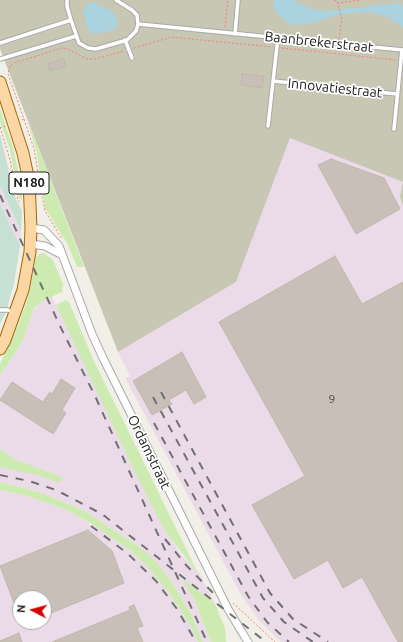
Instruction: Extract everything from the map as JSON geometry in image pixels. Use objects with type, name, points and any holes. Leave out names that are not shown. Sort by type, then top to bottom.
[{"type":"main road","name":"N180","points":[[0,82],[19,121],[23,153],[29,181],[31,228],[31,244],[26,276],[16,313],[5,340],[0,348]]},
{"type":"street","name":"Ordamstraat","points":[[31,228],[44,230],[59,246],[88,325],[103,358],[228,609],[248,642]]},
{"type":"street","points":[[31,244],[45,246],[62,255]]},
{"type":"lane","points":[[68,0],[67,6],[79,43],[96,50],[125,40],[136,31],[138,24],[137,15],[116,0]]},
{"type":"lane","points":[[235,34],[238,0]]},
{"type":"lane","points":[[0,42],[71,20]]},
{"type":"lane","name":"Baanbrekerstraat","points":[[138,24],[402,50]]},
{"type":"lane","points":[[0,59],[76,36]]},
{"type":"lane","name":"Innovatiestraat","points":[[268,126],[278,37]]},
{"type":"lane","points":[[125,40],[132,58]]},
{"type":"lane","name":"Innovatiestraat","points":[[394,129],[402,50]]},
{"type":"lane","name":"Innovatiestraat","points":[[273,81],[397,94]]},
{"type":"lane","points":[[0,310],[8,310],[16,313]]},
{"type":"path","points":[[224,42],[228,0]]},
{"type":"path","points":[[334,0],[337,3],[342,19],[338,44]]},
{"type":"path","points":[[337,3],[360,0]]},
{"type":"path","points":[[65,244],[45,211],[34,149],[19,121],[8,74],[10,66],[14,62],[62,48],[68,49],[87,59],[95,59],[172,37],[401,60]]},
{"type":"path","points":[[19,121],[0,128],[10,160],[18,200],[23,207]]},
{"type":"path","points":[[231,600],[275,642]]},
{"type":"shaded area","points":[[0,0],[403,0],[403,182],[290,138],[236,282],[118,352],[0,49]]},
{"type":"shaded area","points":[[0,134],[15,197],[22,211],[21,231],[0,186]]},
{"type":"shaded area","points":[[290,137],[403,182],[403,642],[281,642],[260,622],[240,593],[125,378],[130,376],[118,352],[236,282]]},
{"type":"shaded area","points":[[403,182],[403,206],[400,196]]},
{"type":"shaded area","points":[[0,186],[21,231],[20,246],[0,204]]},
{"type":"shaded area","points":[[0,204],[20,246],[14,283],[6,312],[0,324]]},
{"type":"shaded area","points":[[39,270],[165,531],[184,558],[200,574],[215,604],[182,578],[194,599],[211,642],[203,642],[192,616],[172,582],[138,546],[85,511],[39,492],[0,482],[0,376],[22,343],[33,311],[37,305]]},
{"type":"shaded area","points":[[0,490],[27,496],[67,510],[89,522],[90,527],[92,524],[131,551],[146,565],[169,593],[191,626],[198,642],[0,642]]},
{"type":"green space","points":[[0,109],[13,148],[20,179],[22,200],[19,198],[10,150],[0,121]]},
{"type":"green space","points":[[27,119],[84,267],[77,267],[68,245],[45,208],[37,154]]},
{"type":"green space","points":[[44,253],[53,260],[63,284],[62,292],[42,301],[34,308],[22,343],[0,376],[0,364],[18,326],[28,298],[36,258],[39,254]]},
{"type":"green space","points":[[66,300],[69,302],[94,361],[199,575],[165,531],[139,481],[56,305]]},
{"type":"green space","points":[[0,449],[16,460],[63,477],[59,483],[40,476],[0,467]]},
{"type":"green space","points":[[0,482],[39,492],[85,511],[138,546],[156,562],[172,582],[192,616],[203,642],[198,642],[191,626],[169,593],[146,565],[131,551],[92,524],[67,510],[27,496],[0,490]]},
{"type":"green space","points":[[181,577],[215,604],[225,628],[226,642],[211,642],[194,599]]},
{"type":"water","points":[[293,0],[310,9],[325,11],[398,3],[403,5],[403,27],[388,17],[375,13],[364,12],[341,14],[308,24],[292,25],[276,14],[273,1]]},
{"type":"water","points":[[89,2],[96,3],[113,12],[117,19],[117,26],[113,30],[94,34],[88,30],[83,11]]},
{"type":"building","points":[[64,59],[66,66],[50,71],[48,64]]},
{"type":"building","points":[[242,74],[264,76],[262,88],[241,85]]},
{"type":"building","points":[[331,159],[384,178],[400,209],[356,234],[318,165]]},
{"type":"building","points":[[335,256],[362,304],[403,282],[403,642],[398,642],[362,577],[343,588],[328,560],[294,579],[252,505],[305,476],[219,322]]},
{"type":"building","points":[[182,352],[206,397],[194,404],[186,390],[169,400],[172,404],[152,415],[133,381]]},
{"type":"building","points":[[61,379],[75,388],[62,410],[66,413],[53,434],[0,400],[12,382],[43,402],[50,392],[52,394]]},
{"type":"building","points":[[88,530],[112,551],[124,583],[52,613],[52,590],[12,590],[12,598],[0,566]]},
{"type":"building","points":[[134,605],[143,626],[137,628],[143,642],[52,642],[130,610],[129,607]]},
{"type":"building","points":[[19,633],[22,642],[0,642],[0,641]]},
{"type":"railway","points":[[0,195],[59,324],[95,396],[207,642]]},
{"type":"railway","points":[[161,392],[270,593],[293,619],[328,642]]},
{"type":"railway","points":[[153,397],[263,598],[284,622],[313,642]]},
{"type":"railway","points":[[154,423],[248,596],[267,622],[289,642]]},
{"type":"railway","points":[[0,475],[29,481],[56,490],[102,514],[266,642]]},
{"type":"railway","points":[[91,526],[127,553],[156,581],[177,609],[196,642]]},
{"type":"railway","points":[[165,539],[186,565],[217,597]]}]
